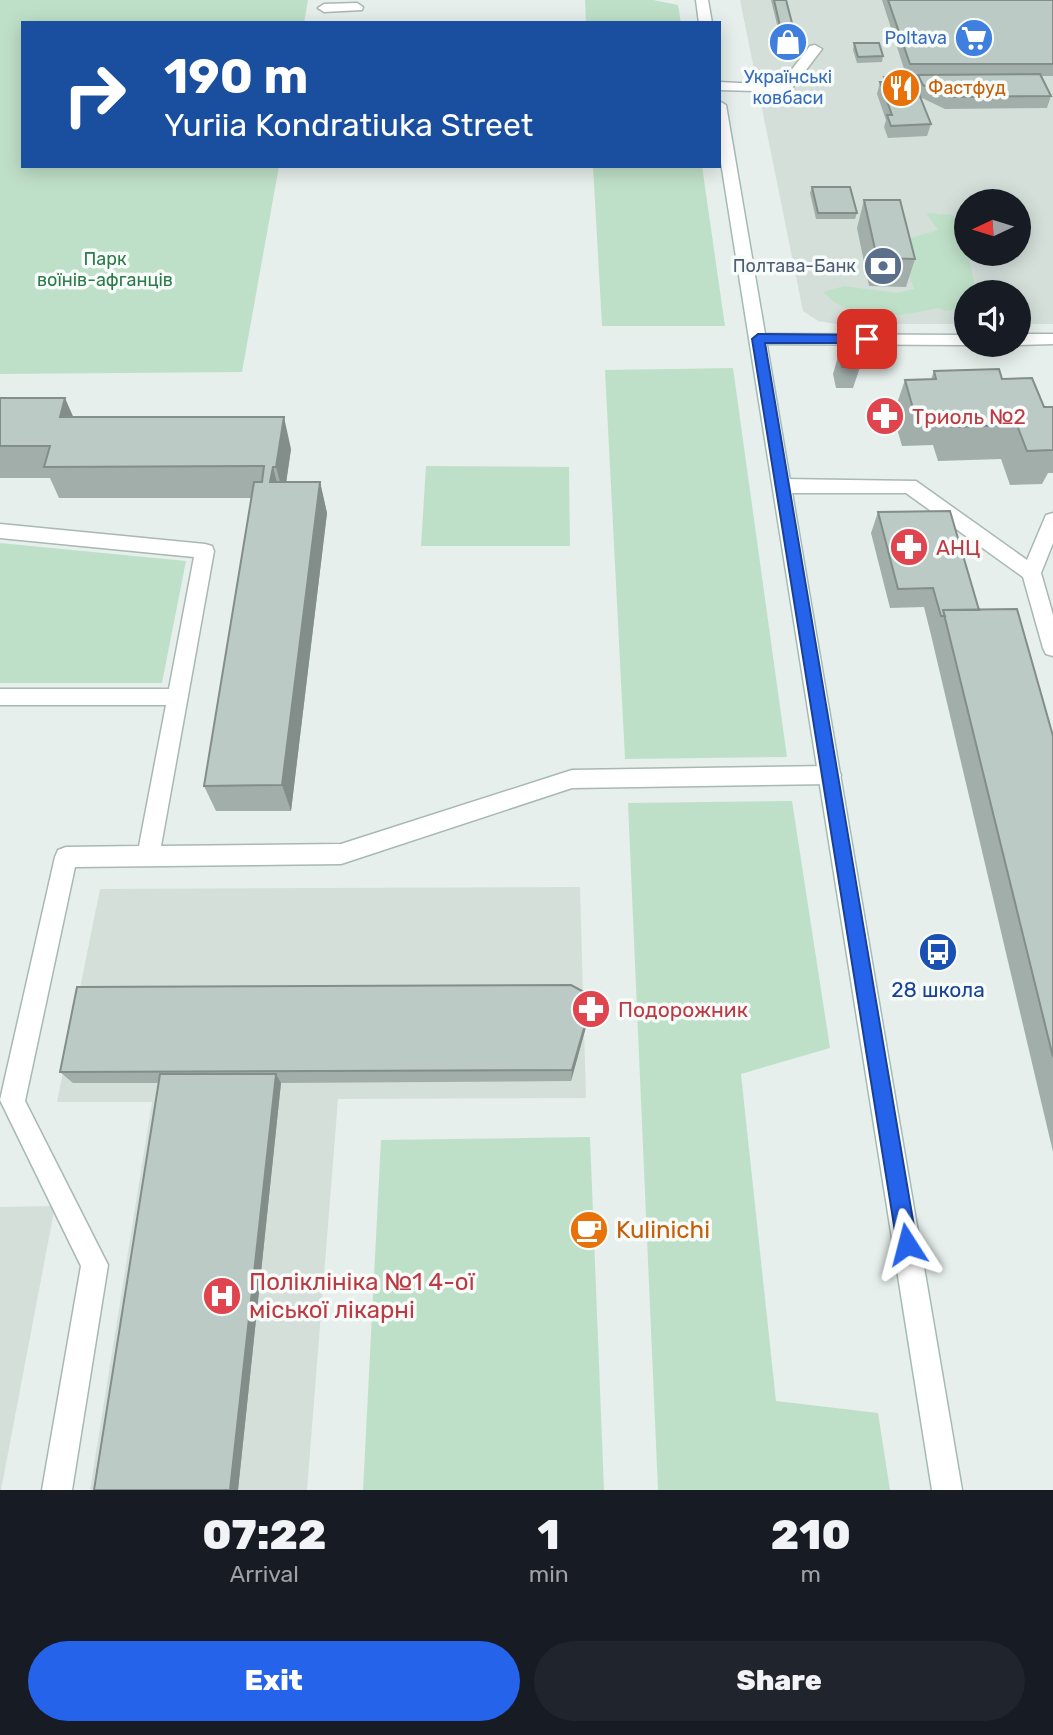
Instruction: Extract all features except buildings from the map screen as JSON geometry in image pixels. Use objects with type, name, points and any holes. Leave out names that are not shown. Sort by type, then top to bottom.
[{"type":"main road","points":[[702,0],[706,21]]},
{"type":"main road","points":[[323,4],[357,7]]},
{"type":"main road","points":[[721,86],[784,89],[815,49]]},
{"type":"main road","points":[[721,117],[947,1490]]},
{"type":"main road","points":[[758,339],[954,340]]},
{"type":"main road","points":[[1031,340],[1053,339]]},
{"type":"main road","points":[[782,486],[910,486],[1031,573],[1053,648]]},
{"type":"main road","points":[[1031,573],[1053,520]]},
{"type":"main road","points":[[0,531],[205,551],[148,857]]},
{"type":"main road","points":[[0,697],[178,697]]},
{"type":"main road","points":[[57,1490],[95,1265],[12,1102],[66,858],[341,854],[572,779],[830,775]]},
{"type":"shaded area","points":[[740,0],[1053,0],[1053,324],[1031,324],[1031,280],[954,280],[954,324],[836,324],[818,321],[803,311]]},
{"type":"shaded area","name":"Поліклініка №1 4-ої міської лікарні","points":[[580,887],[586,1098],[338,1099],[307,1490],[90,1490],[152,1102],[57,1102],[100,889]]},
{"type":"shaded area","points":[[55,1206],[1,1490],[0,1490],[0,1207]]},
{"type":"green space","name":"Парк воїнів-афганців","points":[[0,0],[308,0],[304,21],[21,21],[21,168],[279,168],[242,372],[0,374]]},
{"type":"green space","points":[[585,0],[653,0],[678,5],[681,21],[586,21]]},
{"type":"green space","points":[[593,168],[702,168],[725,326],[602,326]]},
{"type":"green space","points":[[926,213],[953,215],[954,266],[970,266],[973,280],[954,280],[954,310],[945,311],[938,308],[892,316],[862,314],[835,303],[823,292],[844,286],[897,293],[914,289],[907,269],[905,247],[911,238],[938,230]]},
{"type":"green space","points":[[733,368],[787,757],[625,759],[605,370]]},
{"type":"green space","points":[[426,466],[569,467],[570,546],[421,546]]},
{"type":"green space","points":[[0,543],[186,561],[162,683],[0,683]]},
{"type":"green space","points":[[792,801],[830,1048],[741,1074],[776,1401],[878,1413],[890,1490],[658,1490],[628,803]]},
{"type":"green space","points":[[590,1137],[604,1490],[363,1490],[381,1140]]},
{"type":"place","name":"Poltava","points":[[974,38]]},
{"type":"place","name":"Українські ковбаси","points":[[788,42]]},
{"type":"place","name":"Фастфуд","points":[[901,88]]},
{"type":"place","name":"Полтава-Банк","points":[[883,266]]},
{"type":"place","name":"Триоль №2","points":[[885,416]]},
{"type":"place","name":"АНЦ","points":[[909,547]]},
{"type":"place","name":"28 школа","points":[[938,952]]},
{"type":"place","name":"Подорожник","points":[[591,1009]]},
{"type":"place","name":"Kulinichi","points":[[589,1230]]},
{"type":"place","name":"Поліклініка №1 4-ої міської лікарні","points":[[222,1296]]},
{"type":"route","points":[[867,339],[758,339],[907,1244]]}]
